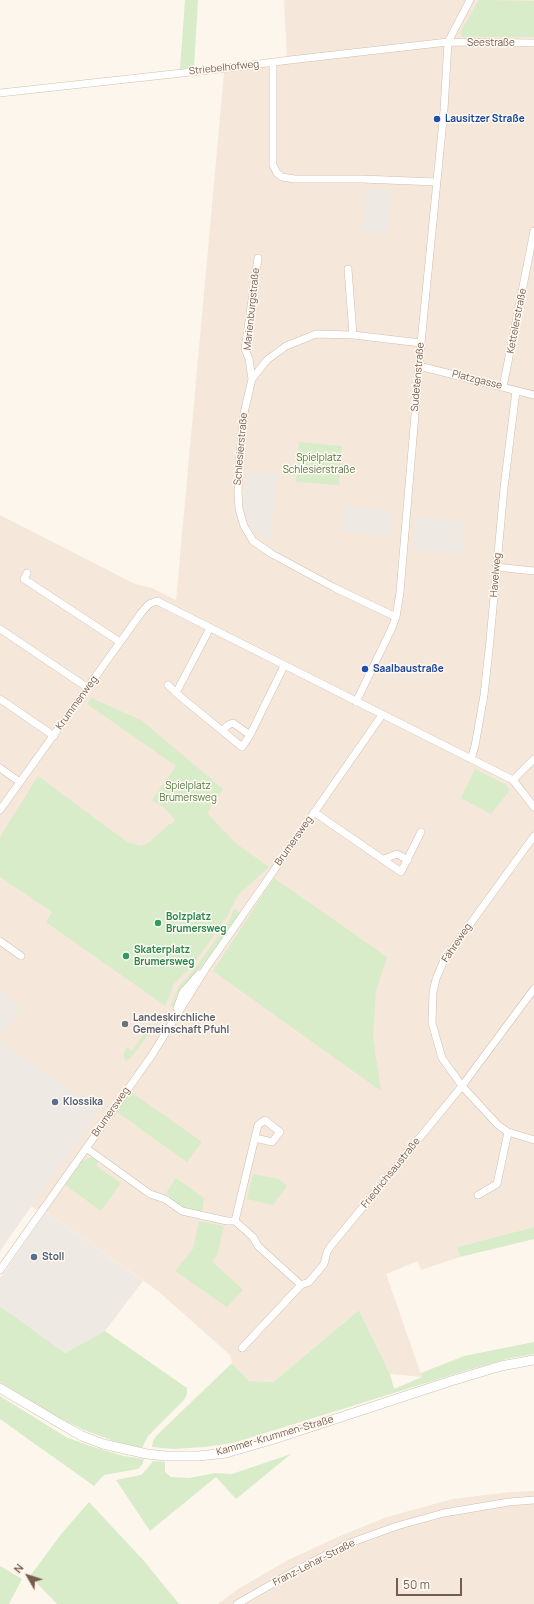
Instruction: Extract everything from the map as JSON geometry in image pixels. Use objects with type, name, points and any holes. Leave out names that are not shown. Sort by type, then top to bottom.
[{"type":"street","points":[[448,42],[470,0]]},
{"type":"street","name":"Seestraße","points":[[448,42],[534,43]]},
{"type":"street","name":"Striebelhofweg","points":[[0,93],[448,42]]},
{"type":"street","name":"Sudetenstraße","points":[[356,702],[391,630],[396,617],[400,592],[421,343],[446,82],[448,42]]},
{"type":"street","points":[[273,62],[274,164],[277,174],[282,177],[295,179],[361,179],[437,182]]},
{"type":"street","name":"Kettelerstraße","points":[[503,387],[534,231]]},
{"type":"street","name":"Marienburgstraße","points":[[252,379],[249,359],[245,349],[258,258]]},
{"type":"street","points":[[348,269],[353,335]]},
{"type":"street","name":"Schlesierstraße","points":[[396,617],[335,588],[263,549],[253,541],[244,526],[239,509],[238,483],[244,413],[252,379],[267,360],[292,342],[316,334],[353,335],[421,343]]},
{"type":"street","name":"Marienburgstraße","points":[[249,359],[258,362],[267,360]]},
{"type":"street","name":"Platzgasse","points":[[419,366],[534,395]]},
{"type":"street","name":"Havelweg","points":[[471,759],[475,746],[484,695],[504,488],[516,391]]},
{"type":"street","points":[[496,567],[534,571]]},
{"type":"street","points":[[28,573],[24,580],[120,642]]},
{"type":"street","name":"Krummenweg","points":[[0,810],[140,613],[149,604],[157,601],[210,628]]},
{"type":"street","points":[[176,693],[210,628],[513,780],[534,807]]},
{"type":"street","points":[[0,629],[88,688]]},
{"type":"street","points":[[168,685],[242,747],[250,735],[284,666]]},
{"type":"street","points":[[0,699],[54,736]]},
{"type":"street","name":"Brumersweg","points":[[0,1270],[152,1055],[175,1016],[178,1003],[188,984],[206,968],[382,715]]},
{"type":"street","points":[[222,731],[228,724],[233,723],[250,735]]},
{"type":"street","points":[[513,780],[534,759]]},
{"type":"street","points":[[0,768],[20,782]]},
{"type":"street","points":[[314,812],[401,872],[421,832]]},
{"type":"street","name":"Fähreweg","points":[[508,1132],[498,1125],[462,1086],[442,1058],[432,1023],[433,992],[436,979],[444,960],[534,836]]},
{"type":"street","points":[[384,859],[397,854],[408,860]]},
{"type":"street","points":[[0,941],[21,956]]},
{"type":"street","name":"Friedrichsaustraße","points":[[242,1348],[300,1285],[309,1282],[324,1264],[327,1252],[330,1248],[462,1086],[534,989]]},
{"type":"street","points":[[478,1195],[497,1184],[508,1132],[534,1140]]},
{"type":"street","points":[[235,1221],[255,1138]]},
{"type":"street","points":[[86,1148],[150,1194],[165,1199],[182,1211],[227,1221],[235,1221],[252,1237],[258,1246],[300,1285]]},
{"type":"street","name":"Kammer-Krummen-Straße","points":[[0,1388],[58,1423],[82,1436],[103,1444],[166,1456],[199,1456],[226,1453],[274,1439],[451,1381],[501,1366],[534,1360]]},
{"type":"street","name":"Franz-Lehar-Straße","points":[[237,1604],[293,1572],[347,1544],[397,1526],[444,1514],[509,1502],[534,1500]]},
{"type":"shaded area","points":[[284,0],[534,0],[534,1227],[457,1247],[460,1257],[421,1270],[418,1261],[386,1274],[422,1377],[390,1374],[359,1310],[273,1382],[249,1381],[232,1363],[230,1355],[159,1292],[46,1212],[31,1207],[0,1185],[0,515],[135,584],[152,588],[176,600],[224,64],[287,57]]},
{"type":"shaded area","points":[[366,188],[391,189],[387,234],[369,233],[369,230],[362,230]]},
{"type":"shaded area","points":[[247,471],[278,474],[270,540],[260,536],[251,527],[243,509]]},
{"type":"shaded area","points":[[344,506],[393,511],[391,536],[342,531]]},
{"type":"shaded area","points":[[417,517],[463,521],[462,554],[412,550]]},
{"type":"shaded area","points":[[0,991],[22,1007],[0,1037]]},
{"type":"shaded area","points":[[0,1040],[99,1110],[0,1251]]},
{"type":"shaded area","points":[[46,1212],[143,1281],[105,1331],[65,1353],[0,1306],[0,1278]]},
{"type":"shaded area","points":[[534,1491],[534,1604],[218,1604],[238,1589],[288,1560],[340,1536],[387,1517],[453,1499],[510,1492]]},
{"type":"green space","points":[[185,0],[198,0],[194,67],[180,69]]},
{"type":"green space","points":[[479,0],[534,1],[534,37],[462,37],[461,31]]},
{"type":"green space","name":"Spielplatz Schlesierstraße","points":[[299,442],[342,446],[339,485],[296,482]]},
{"type":"green space","name":"Spielplatz Brumersweg","points":[[91,698],[141,720],[223,789],[207,813],[234,842],[269,867],[238,895],[227,917],[192,966],[174,984],[165,1006],[46,922],[52,912],[0,877],[0,837],[38,776],[127,842],[141,846],[150,842],[169,824],[174,823],[174,819],[165,808],[152,800],[176,766],[87,704]]},
{"type":"green space","points":[[475,769],[505,784],[510,790],[491,814],[461,798]]},
{"type":"green space","points":[[274,878],[387,957],[376,991],[373,1037],[381,1091],[213,971]]},
{"type":"green space","points":[[234,909],[240,913],[202,966],[181,988],[176,996],[174,1005],[170,1007],[179,986],[204,956],[230,919]]},
{"type":"green space","points":[[146,1031],[149,1033],[134,1054],[126,1061],[123,1054],[127,1047],[132,1051]]},
{"type":"green space","points":[[131,1092],[202,1142],[187,1162],[117,1112]]},
{"type":"green space","points":[[88,1158],[93,1158],[98,1162],[96,1166],[121,1183],[101,1211],[65,1185],[81,1162]]},
{"type":"green space","points":[[253,1174],[279,1179],[287,1186],[273,1205],[247,1199]]},
{"type":"green space","points":[[176,1178],[204,1198],[202,1212],[185,1209],[169,1198],[169,1195],[166,1193]]},
{"type":"green space","points":[[199,1221],[224,1226],[217,1256],[212,1261],[243,1290],[227,1307],[175,1271],[193,1249]]},
{"type":"green space","points":[[534,1227],[534,1239],[460,1257],[457,1247]]},
{"type":"green space","points":[[0,1306],[65,1353],[105,1331],[187,1388],[187,1394],[184,1400],[148,1436],[142,1448],[116,1442],[84,1430],[58,1417],[0,1382]]},
{"type":"green space","points":[[359,1310],[390,1374],[394,1389],[422,1377],[421,1373],[464,1356],[534,1342],[534,1354],[507,1359],[468,1370],[233,1443],[173,1449],[152,1447],[153,1441],[157,1435],[232,1363],[249,1381],[273,1382]]},
{"type":"green space","points":[[0,1396],[66,1437],[124,1456],[144,1459],[142,1465],[138,1469],[104,1475],[94,1486],[0,1419]]},
{"type":"green space","points":[[291,1454],[236,1499],[216,1477],[150,1531],[116,1480],[141,1475],[153,1461],[165,1462],[165,1472],[171,1477],[189,1478],[215,1473],[232,1474]]},
{"type":"green space","points":[[89,1502],[144,1561],[179,1604],[57,1604],[30,1576],[62,1533]]},
{"type":"green space","points":[[0,1566],[22,1579],[9,1604],[0,1604]]},
{"type":"place","name":"Lausitzer Straße","points":[[437,119]]},
{"type":"place","name":"Saalbaustraße","points":[[365,669]]},
{"type":"place","name":"Bolzplatz Brumersweg","points":[[158,923]]},
{"type":"place","name":"Skaterplatz Brumersweg","points":[[126,956]]},
{"type":"place","name":"Landeskirchliche Gemeinschaft Pfuhl","points":[[125,1024]]},
{"type":"place","name":"Klossika","points":[[55,1102]]},
{"type":"place","name":"Stoll","points":[[34,1257]]}]
